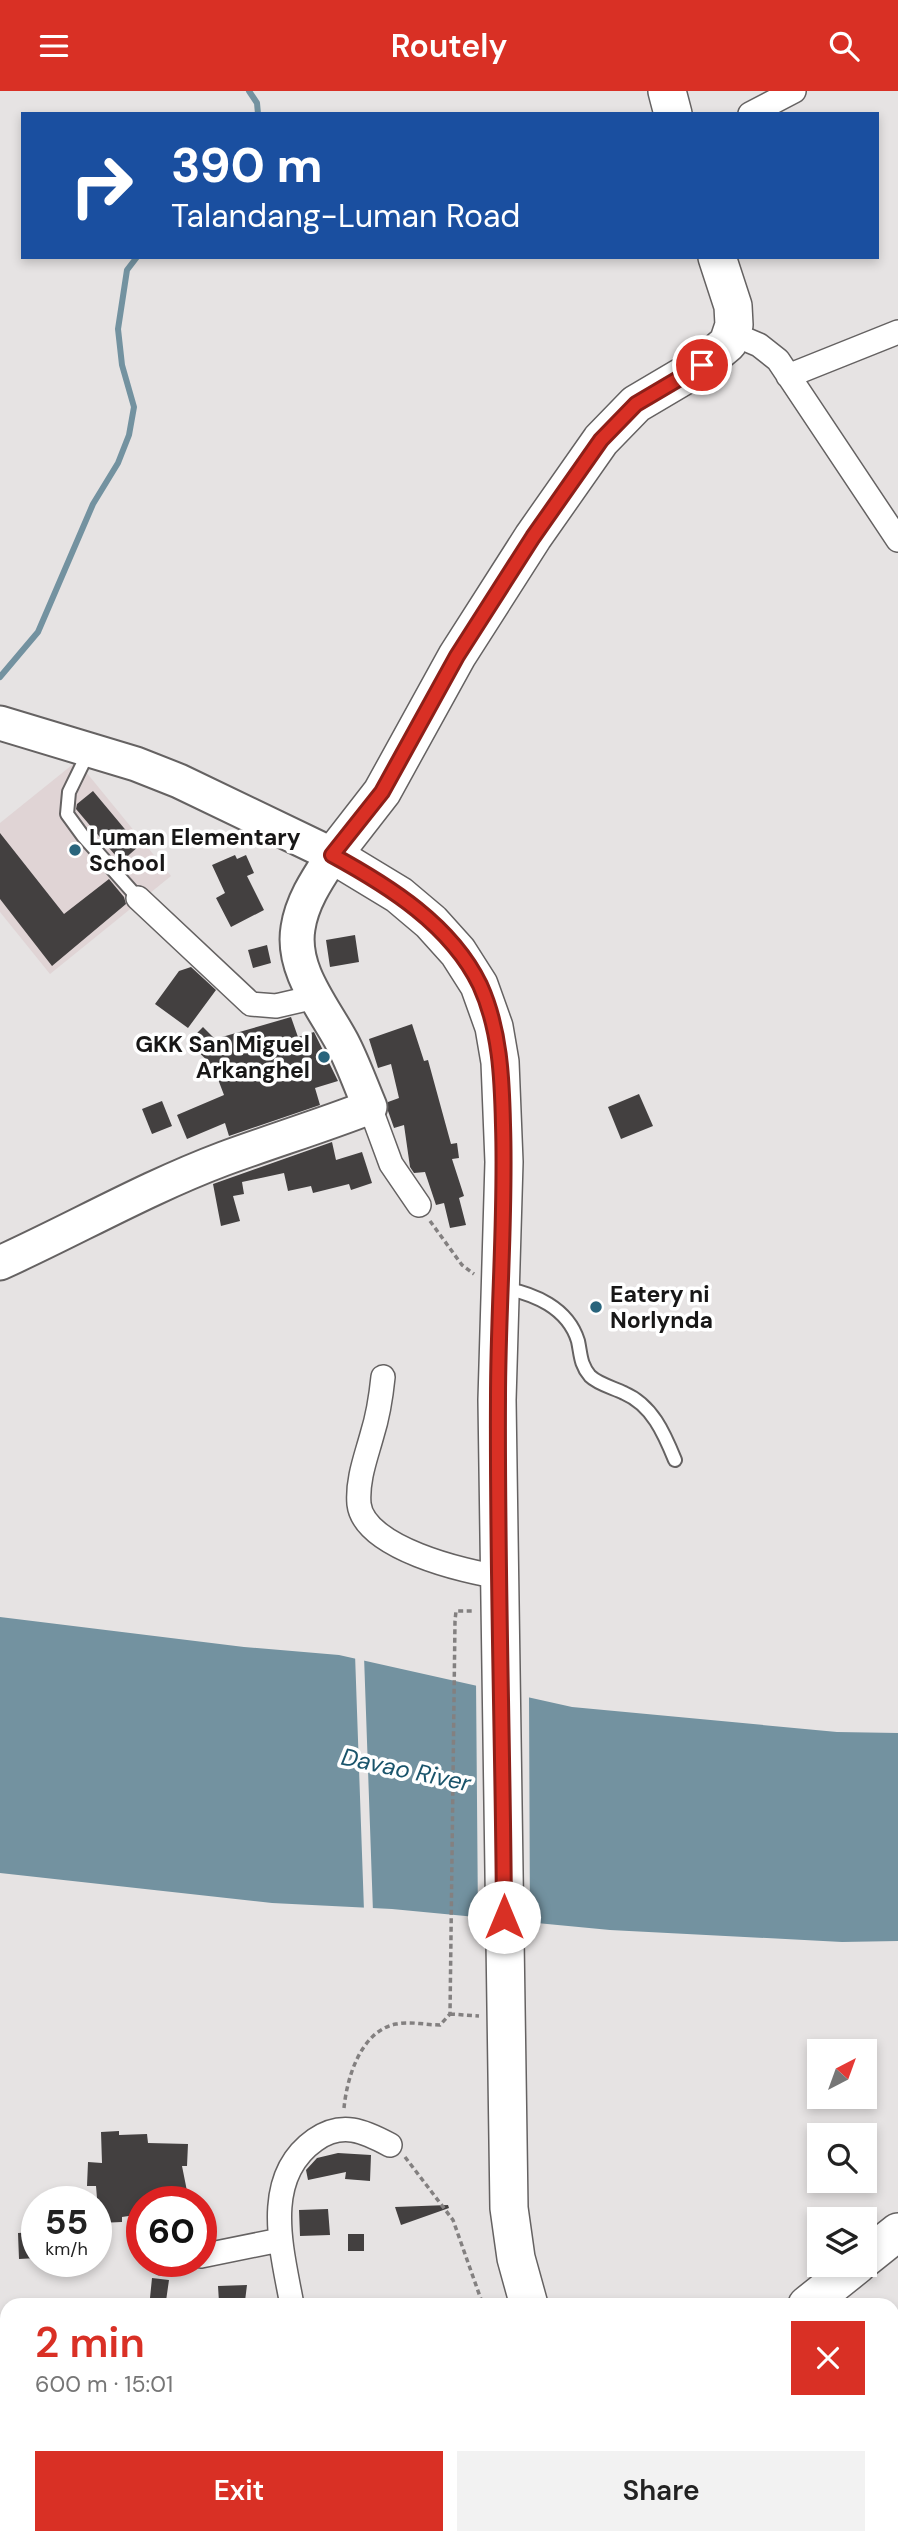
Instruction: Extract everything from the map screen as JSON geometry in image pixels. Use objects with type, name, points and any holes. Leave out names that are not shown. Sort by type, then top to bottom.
[{"type":"main road","points":[[667,91],[672,112]]},
{"type":"main road","points":[[527,2298],[516,2258],[509,2208],[498,1400],[505,1162],[500,1062],[494,1027],[479,985],[458,951],[431,922],[398,895],[332,855],[382,792],[463,646],[601,440],[636,404],[702,365],[720,352],[733,334],[733,306],[719,259]]},
{"type":"main road","points":[[877,2249],[898,2232]]},
{"type":"main road","points":[[816,2298],[842,2277]]},
{"type":"street","points":[[754,112],[794,91]]},
{"type":"street","points":[[788,376],[898,332]]},
{"type":"street","points":[[733,334],[768,351],[788,376],[898,540]]},
{"type":"street","points":[[0,723],[179,781],[332,855],[310,893],[297,931],[299,958],[315,997],[343,1043],[391,1164],[419,1205]]},
{"type":"street","points":[[138,898],[251,1004],[276,1006],[315,997]]},
{"type":"street","points":[[0,1262],[111,1208],[223,1159],[295,1136],[370,1107]]},
{"type":"street","points":[[383,1377],[380,1406],[362,1469],[359,1507],[368,1522],[410,1552],[451,1568],[501,1577]]},
{"type":"street","points":[[291,2298],[280,2240],[280,2193],[285,2173],[307,2145],[319,2137],[345,2128],[359,2130],[390,2145]]},
{"type":"street","points":[[217,2253],[280,2240]]},
{"type":"lane","points":[[90,750],[69,792],[67,814],[78,831],[138,898]]},
{"type":"lane","points":[[500,1288],[521,1291],[560,1312],[573,1327],[581,1365],[593,1379],[633,1397],[650,1412],[663,1430],[675,1460]]},
{"type":"path","points":[[419,1205],[462,1265],[478,1278],[500,1288]]},
{"type":"path","points":[[345,2128],[346,2090],[363,2050],[374,2035],[386,2027],[407,2022],[440,2025],[446,2021],[452,2001],[455,1621]]},
{"type":"path","points":[[390,2145],[417,2169],[453,2220],[481,2298]]},
{"type":"shaded area","name":"Luman Elementary School","points":[[77,761],[171,876],[50,974],[0,912],[0,823]]},
{"type":"water","name":"Davao River","points":[[0,1617],[244,1647],[339,1655],[572,1707],[837,1732],[898,1733],[898,1941],[842,1942],[610,1930],[392,1909],[272,1903],[0,1873]]},
{"type":"pier","points":[[355,1654],[364,1656],[373,1912],[364,1911]]},
{"type":"pier","points":[[476,1680],[529,1693],[530,1926],[478,1921]]},
{"type":"building","points":[[93,791],[139,846],[121,862],[76,809],[77,804]]},
{"type":"building","points":[[0,833],[64,914],[109,879],[124,897],[126,904],[52,966],[0,899]]},
{"type":"building","points":[[235,855],[237,859],[246,855],[254,873],[247,876],[264,910],[231,927],[216,898],[225,893],[212,865]]},
{"type":"building","points":[[355,935],[359,962],[330,967],[326,940]]},
{"type":"building","points":[[267,945],[271,963],[253,968],[248,950]]},
{"type":"building","points":[[191,967],[216,990],[188,1028],[155,1004],[179,971]]},
{"type":"building","points":[[291,1017],[298,1037],[314,1032],[338,1081],[315,1088],[320,1105],[229,1136],[225,1123],[187,1139],[177,1115],[224,1095],[213,1066],[188,1042],[203,1027],[215,1039]]},
{"type":"building","points":[[412,1024],[424,1061],[428,1060],[451,1144],[457,1143],[459,1158],[452,1159],[464,1196],[459,1198],[466,1225],[450,1228],[444,1203],[436,1205],[425,1172],[414,1173],[410,1167],[404,1125],[394,1128],[388,1111],[388,1102],[399,1098],[391,1064],[378,1068],[369,1039]]},
{"type":"building","points":[[639,1094],[653,1126],[621,1139],[608,1107]]},
{"type":"building","points":[[162,1101],[172,1126],[152,1134],[142,1109]]},
{"type":"building","points":[[332,1142],[336,1160],[362,1152],[372,1183],[351,1190],[349,1184],[313,1193],[311,1186],[288,1191],[284,1173],[242,1182],[244,1194],[233,1196],[240,1221],[221,1226],[213,1184]]},
{"type":"building","points":[[119,2131],[119,2135],[147,2134],[148,2143],[188,2144],[187,2166],[182,2166],[186,2186],[126,2186],[126,2216],[122,2217],[122,2222],[112,2222],[112,2186],[87,2186],[88,2162],[102,2163],[101,2132]]},
{"type":"building","points":[[338,2153],[371,2155],[370,2181],[345,2179],[346,2172],[308,2180],[306,2170],[317,2158]]},
{"type":"building","points":[[448,2205],[449,2208],[401,2225],[395,2207]]},
{"type":"building","points":[[328,2209],[330,2235],[300,2236],[299,2210]]},
{"type":"building","points":[[18,2233],[21,2233],[21,2259],[19,2259]]},
{"type":"building","points":[[348,2234],[364,2234],[364,2251],[348,2251]]},
{"type":"building","points":[[152,2278],[169,2280],[166,2298],[150,2298]]},
{"type":"building","points":[[247,2285],[245,2298],[219,2298],[218,2286]]},
{"type":"waterway","points":[[249,91],[257,103],[258,112]]},
{"type":"waterway","points":[[0,677],[38,632],[93,504],[118,463],[129,435],[134,407],[122,365],[118,329],[127,270],[135,259]]},
{"type":"place","name":"Luman Elementary School","points":[[75,850]]},
{"type":"place","name":"GKK San Miguel Arkanghel","points":[[324,1057]]},
{"type":"place","name":"Eatery ni Norlynda","points":[[596,1307]]},
{"type":"route","points":[[504,1917],[498,1346],[505,1162],[500,1062],[494,1027],[479,985],[458,951],[431,922],[398,895],[332,855],[352,833],[397,769],[457,656],[488,606],[601,440],[636,404],[702,365]]}]
